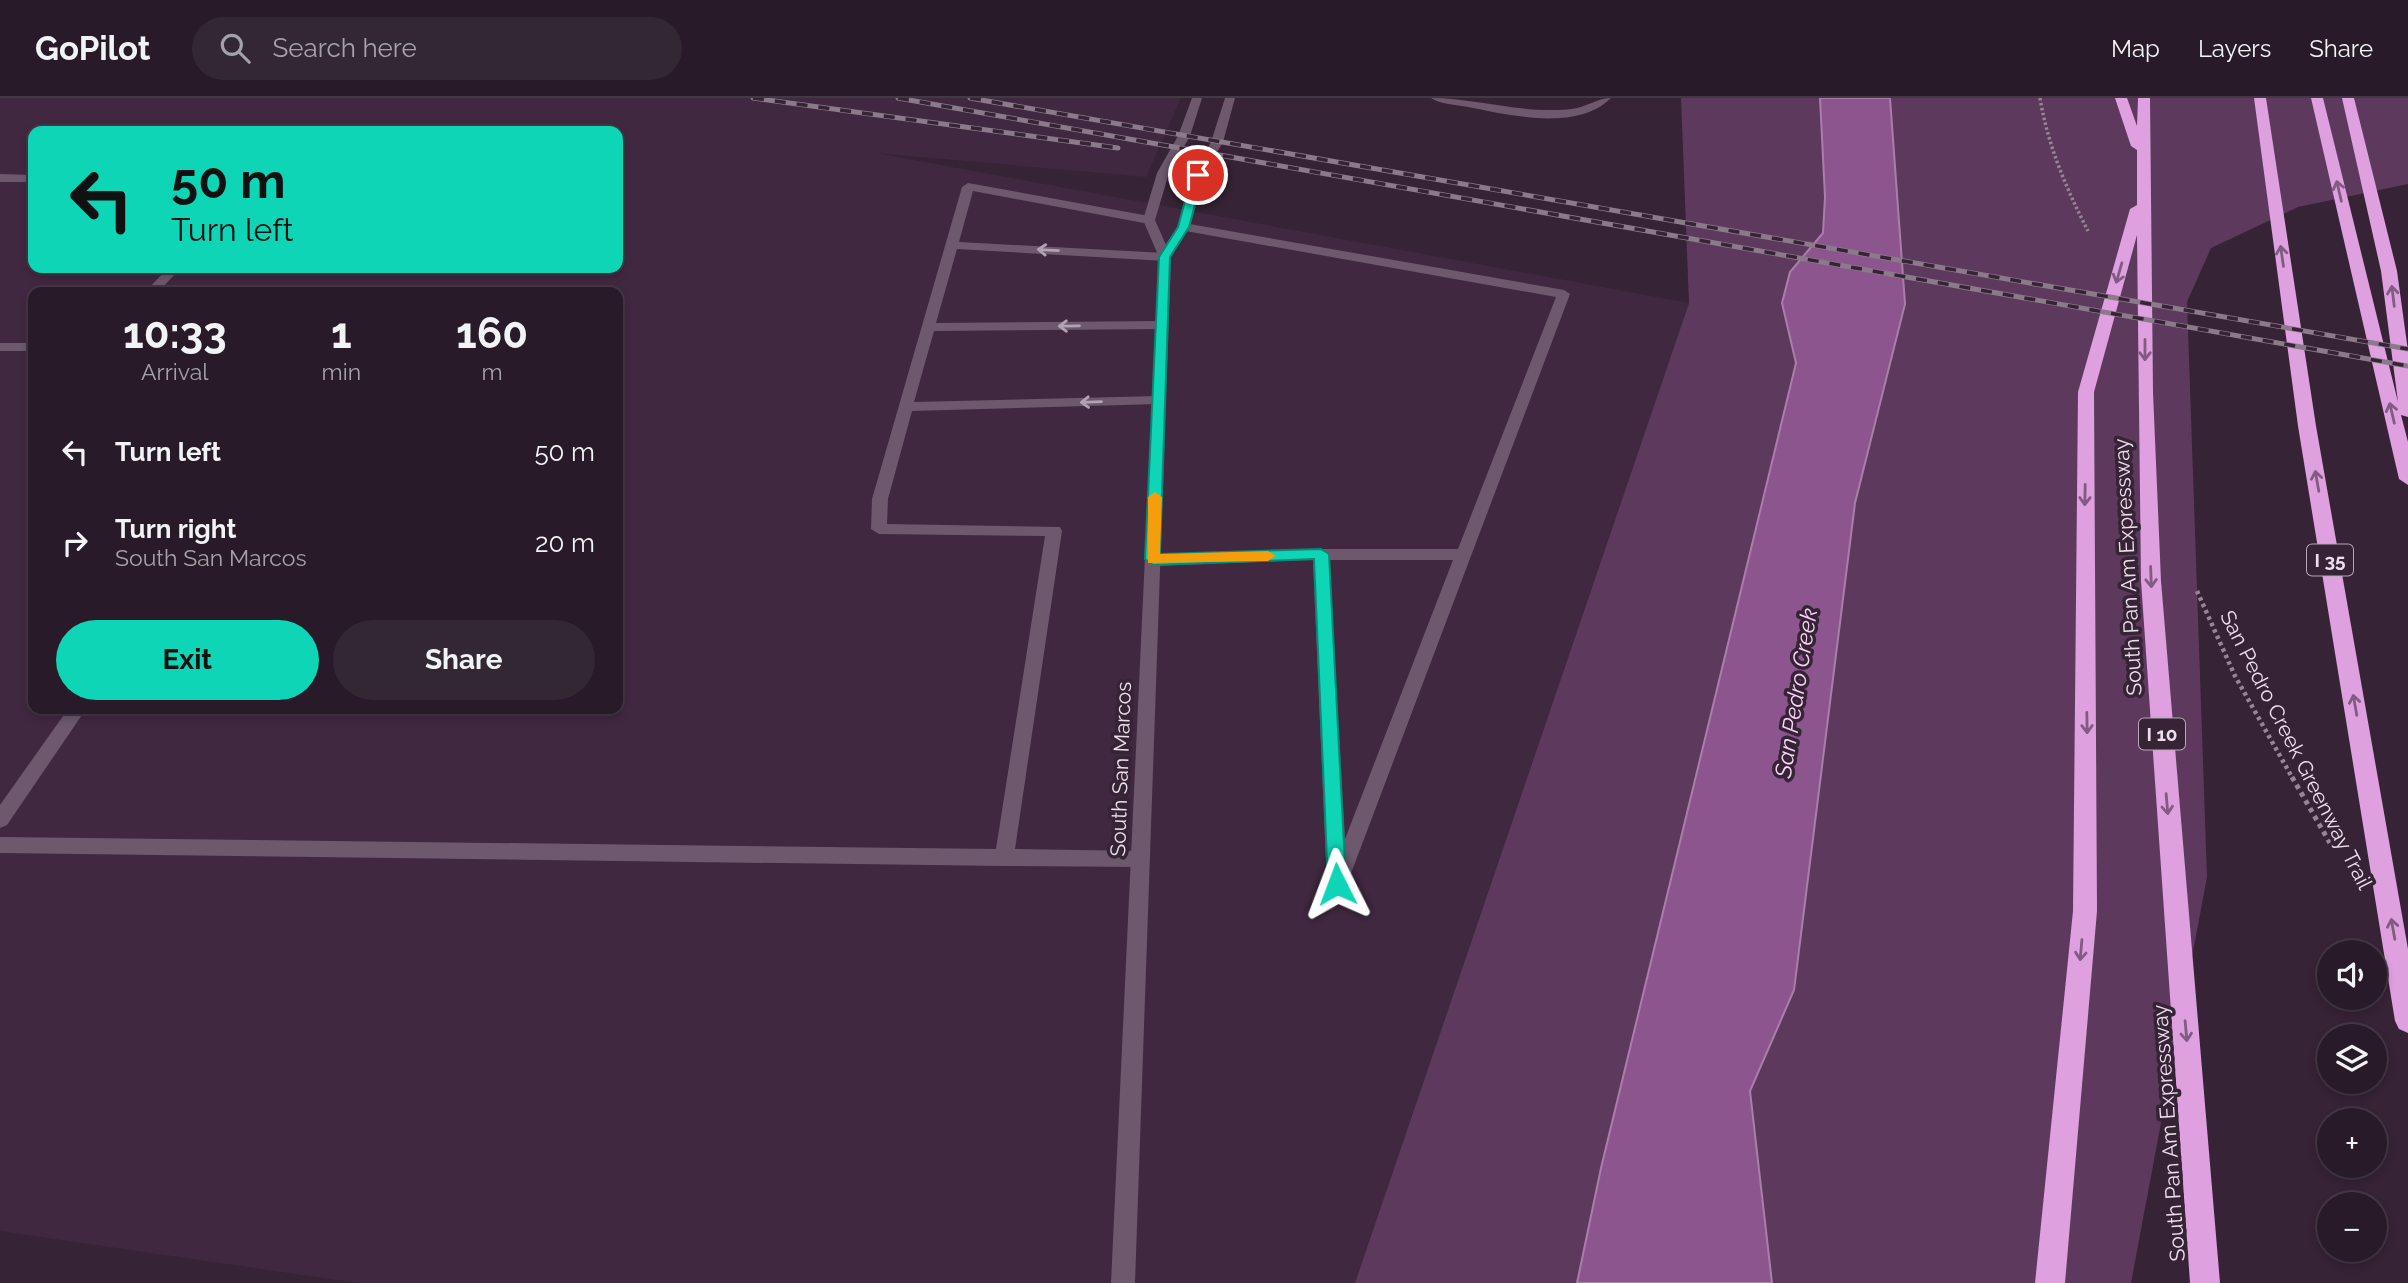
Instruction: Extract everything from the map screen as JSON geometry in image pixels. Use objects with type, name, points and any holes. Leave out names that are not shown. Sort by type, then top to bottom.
[{"type":"highway","points":[[2050,1283],[2067,1124],[2084,911],[2086,392],[2144,173],[2121,98]]},
{"type":"highway","name":"South Pan Am Expressway","points":[[2144,98],[2145,392],[2151,580],[2205,1283]]},
{"type":"highway","name":"I 35","points":[[2260,98],[2307,426],[2408,1021]]},
{"type":"highway","points":[[2317,98],[2408,479]]},
{"type":"highway","points":[[2348,98],[2389,271],[2408,412]]},
{"type":"street","points":[[1004,858],[1054,531],[879,529],[880,499],[968,187],[1149,220],[1163,173],[1184,136],[1197,98]]},
{"type":"street","name":"South San Marcos","points":[[1165,257],[1184,227],[1198,175],[1217,142],[1230,98]]},
{"type":"street","points":[[1436,98],[1550,114],[1587,111],[1606,98]]},
{"type":"street","points":[[0,178],[28,178]]},
{"type":"street","name":"South San Marcos","points":[[1124,1283],[1165,257],[1149,220]]},
{"type":"street","points":[[1184,227],[1564,295],[1337,884],[1321,554]]},
{"type":"street","points":[[952,244],[1165,257]]},
{"type":"street","points":[[156,287],[170,273]]},
{"type":"street","points":[[929,327],[1162,325]]},
{"type":"street","points":[[0,347],[28,348]]},
{"type":"street","points":[[906,407],[1159,400]]},
{"type":"street","points":[[1153,559],[1321,554],[1464,555]]},
{"type":"street","points":[[0,820],[73,714]]},
{"type":"street","points":[[0,845],[1140,859]]},
{"type":"path","points":[[2040,98],[2046,134],[2069,194],[2090,236]]},
{"type":"path","name":"San Pedro Creek Greenway Trail","points":[[2192,579],[2235,676],[2337,855]]},
{"type":"shaded area","points":[[0,98],[1181,98],[1146,177],[876,153],[1689,303],[1355,1283],[358,1283],[0,1231]]},
{"type":"shaded area","points":[[1681,98],[2408,98],[2408,184],[2298,207],[2211,248],[2187,302],[2207,877],[2131,1283],[1355,1283],[1689,303]]},
{"type":"water","name":"San Pedro Creek","points":[[1820,98],[1890,98],[1905,304],[1855,503],[1794,990],[1750,1091],[1772,1283],[1577,1283],[1601,1168],[1796,363],[1782,303],[1790,272],[1823,233],[1825,197]]},
{"type":"railway","points":[[753,98],[1118,148]]},
{"type":"railway","points":[[898,98],[2408,366]]},
{"type":"railway","points":[[970,98],[2408,349]]},
{"type":"slow traffic","points":[[1155,497],[1153,559],[1268,556]]},
{"type":"route","points":[[1198,175],[1184,227],[1165,257],[1153,559],[1321,554],[1337,884]]}]
